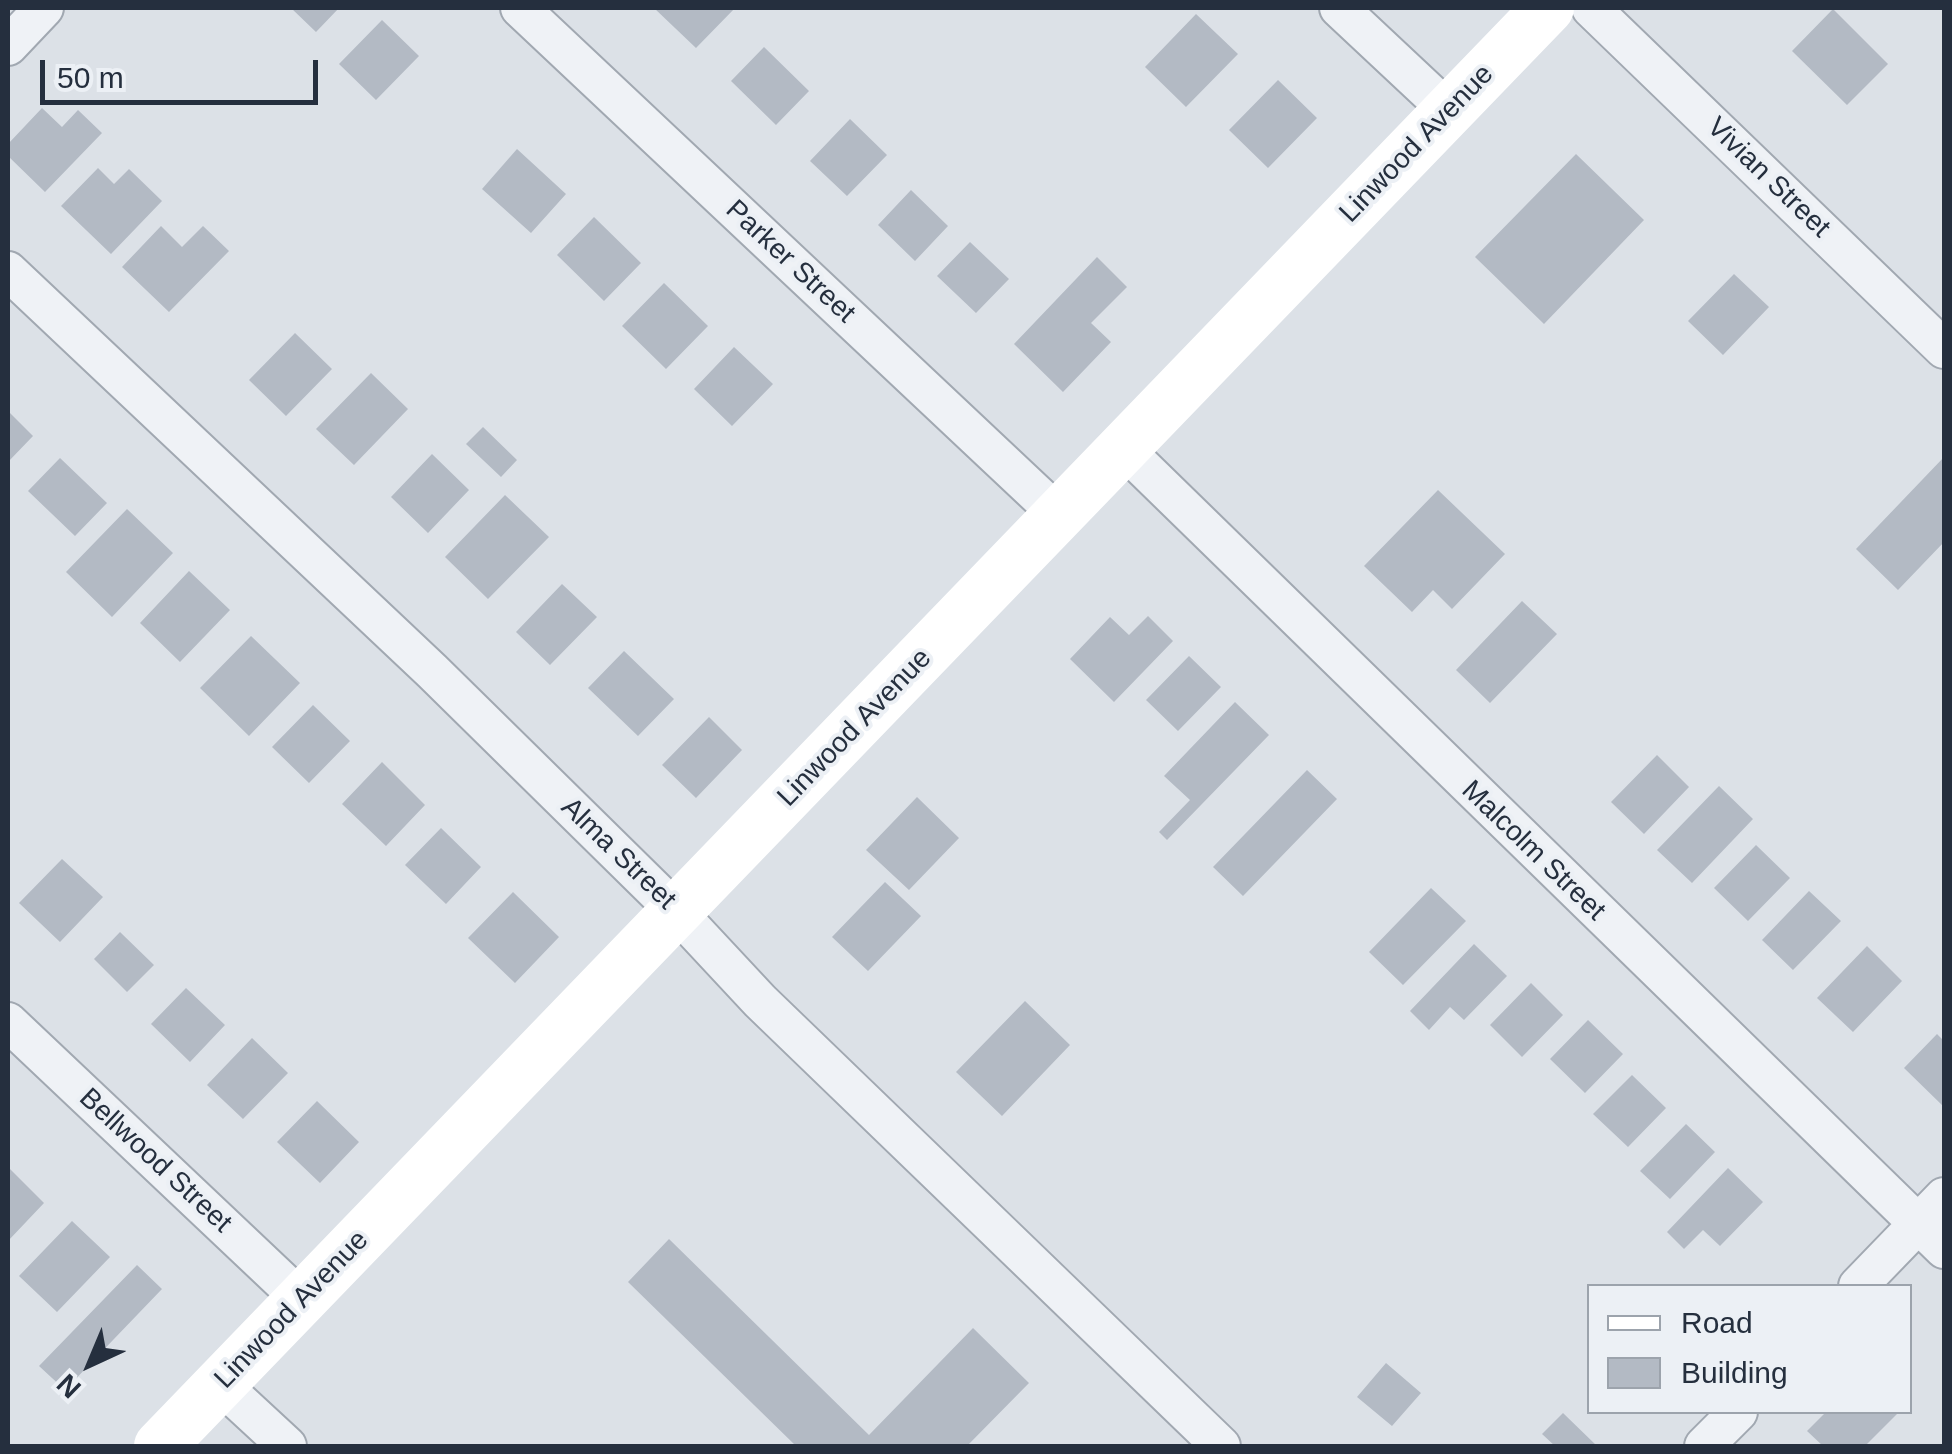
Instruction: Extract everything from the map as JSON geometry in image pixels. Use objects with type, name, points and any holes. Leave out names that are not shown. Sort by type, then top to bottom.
[{"type":"main road","name":"Linwood Avenue","points":[[160,1446],[1548,8]]},
{"type":"street","points":[[8,46],[44,8]]},
{"type":"street","name":"Parker Street","points":[[520,8],[1060,516]]},
{"type":"street","points":[[1339,8],[1449,110]]},
{"type":"street","name":"Vivian Street","points":[[1590,8],[1944,348]]},
{"type":"street","name":"Alma Street","points":[[8,271],[432,671],[677,912],[760,1001],[1221,1446]]},
{"type":"street","name":"Malcolm Street","points":[[1125,450],[1936,1223]]},
{"type":"street","name":"Bellwood Street","points":[[8,1022],[302,1300]]},
{"type":"street","points":[[1860,1284],[1936,1223]]},
{"type":"street","points":[[220,1384],[287,1446]]},
{"type":"street","points":[[1704,1446],[1736,1414]]},
{"type":"building","points":[[291,8],[339,8],[316,32]]},
{"type":"building","points":[[654,8],[735,8],[696,48]]},
{"type":"building","points":[[1833,9],[1888,64],[1847,105],[1792,51]]},
{"type":"building","points":[[1196,14],[1238,54],[1186,107],[1145,67]]},
{"type":"building","points":[[382,20],[419,56],[376,100],[339,64]]},
{"type":"building","points":[[764,47],[809,91],[776,125],[731,81]]},
{"type":"building","points":[[1278,80],[1317,118],[1268,168],[1229,130]]},
{"type":"building","points":[[42,108],[62,127],[78,110],[102,133],[45,192],[8,156],[8,144]]},
{"type":"building","points":[[850,119],[887,155],[847,196],[810,161]]},
{"type":"building","points":[[517,149],[566,194],[531,233],[482,189]]},
{"type":"building","points":[[1576,154],[1644,220],[1544,324],[1475,257]]},
{"type":"building","points":[[98,168],[114,184],[129,169],[162,201],[111,254],[61,206]]},
{"type":"building","points":[[911,190],[948,226],[915,261],[878,225]]},
{"type":"building","points":[[594,217],[641,263],[604,301],[557,255]]},
{"type":"building","points":[[161,226],[182,247],[203,226],[229,251],[169,312],[122,267]]},
{"type":"building","points":[[970,242],[1009,279],[976,313],[937,276]]},
{"type":"building","points":[[1097,257],[1127,287],[1091,323],[1111,342],[1063,392],[1014,344]]},
{"type":"building","points":[[1734,274],[1769,307],[1723,355],[1688,321]]},
{"type":"building","points":[[664,283],[708,326],[666,369],[622,326]]},
{"type":"building","points":[[295,333],[332,369],[286,416],[249,380]]},
{"type":"building","points":[[734,347],[773,384],[732,426],[694,389]]},
{"type":"building","points":[[371,373],[408,409],[354,465],[316,429]]},
{"type":"building","points":[[8,411],[33,436],[8,462]]},
{"type":"building","points":[[483,427],[517,460],[501,477],[466,444]]},
{"type":"building","points":[[432,454],[469,490],[428,533],[391,497]]},
{"type":"building","points":[[1944,457],[1944,542],[1898,590],[1856,549]]},
{"type":"building","points":[[60,458],[107,503],[75,536],[28,491]]},
{"type":"building","points":[[1438,490],[1505,554],[1452,609],[1433,590],[1412,612],[1364,566]]},
{"type":"building","points":[[505,495],[549,537],[488,599],[445,557]]},
{"type":"building","points":[[127,509],[173,553],[112,617],[66,572]]},
{"type":"building","points":[[189,571],[230,610],[180,662],[140,623]]},
{"type":"building","points":[[562,584],[597,617],[550,665],[516,632]]},
{"type":"building","points":[[1522,601],[1557,634],[1490,703],[1456,670]]},
{"type":"building","points":[[1148,616],[1173,641],[1114,702],[1070,659],[1110,617],[1129,635]]},
{"type":"building","points":[[251,636],[300,683],[249,736],[200,688]]},
{"type":"building","points":[[624,651],[674,699],[638,736],[588,688]]},
{"type":"building","points":[[1189,656],[1221,687],[1178,731],[1146,700]]},
{"type":"building","points":[[1235,702],[1269,735],[1167,840],[1159,832],[1190,800],[1164,776]]},
{"type":"building","points":[[313,705],[350,741],[309,783],[272,747]]},
{"type":"building","points":[[709,717],[742,750],[696,798],[662,765]]},
{"type":"building","points":[[1657,755],[1689,787],[1644,834],[1611,802]]},
{"type":"building","points":[[382,762],[425,805],[386,846],[342,804]]},
{"type":"building","points":[[1307,770],[1337,799],[1243,896],[1213,867]]},
{"type":"building","points":[[1719,786],[1753,819],[1692,883],[1657,850]]},
{"type":"building","points":[[917,797],[959,838],[909,890],[866,850]]},
{"type":"building","points":[[441,828],[481,867],[446,904],[405,865]]},
{"type":"building","points":[[1756,845],[1790,878],[1748,921],[1714,888]]},
{"type":"building","points":[[62,859],[103,897],[60,942],[19,903]]},
{"type":"building","points":[[885,882],[921,916],[868,971],[832,937]]},
{"type":"building","points":[[1431,888],[1466,921],[1403,985],[1369,952]]},
{"type":"building","points":[[1809,891],[1841,921],[1793,970],[1762,940]]},
{"type":"building","points":[[513,892],[559,937],[515,983],[468,938]]},
{"type":"building","points":[[120,932],[154,965],[127,992],[94,959]]},
{"type":"building","points":[[1474,944],[1507,976],[1464,1020],[1450,1007],[1429,1030],[1410,1011]]},
{"type":"building","points":[[1867,946],[1902,981],[1853,1032],[1817,998]]},
{"type":"building","points":[[1531,983],[1563,1015],[1522,1057],[1490,1025]]},
{"type":"building","points":[[186,988],[225,1025],[190,1062],[151,1024]]},
{"type":"building","points":[[1025,1001],[1070,1045],[1002,1116],[956,1072]]},
{"type":"building","points":[[1588,1020],[1623,1054],[1585,1093],[1550,1059]]},
{"type":"building","points":[[1937,1034],[1944,1041],[1944,1107],[1904,1068]]},
{"type":"building","points":[[252,1038],[288,1073],[243,1119],[207,1085]]},
{"type":"building","points":[[1632,1075],[1666,1108],[1628,1147],[1593,1114]]},
{"type":"building","points":[[317,1101],[359,1142],[320,1183],[277,1142]]},
{"type":"building","points":[[1686,1124],[1715,1152],[1670,1199],[1640,1171]]},
{"type":"building","points":[[8,1167],[44,1203],[8,1241]]},
{"type":"building","points":[[1728,1168],[1763,1202],[1720,1246],[1703,1230],[1684,1249],[1667,1232]]},
{"type":"building","points":[[72,1221],[110,1257],[57,1312],[19,1276]]},
{"type":"building","points":[[669,1239],[869,1435],[973,1328],[1029,1383],[967,1446],[796,1446],[628,1282]]},
{"type":"building","points":[[137,1265],[162,1289],[65,1390],[39,1366]]},
{"type":"building","points":[[1386,1363],[1421,1393],[1392,1426],[1357,1397]]},
{"type":"building","points":[[1563,1413],[1597,1446],[1555,1446],[1542,1434]]},
{"type":"building","points":[[1824,1414],[1897,1414],[1865,1446],[1823,1446],[1807,1431]]}]
